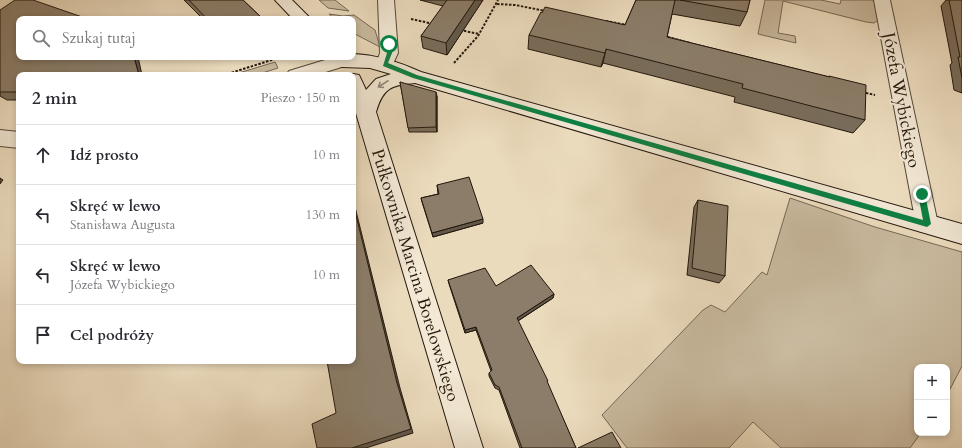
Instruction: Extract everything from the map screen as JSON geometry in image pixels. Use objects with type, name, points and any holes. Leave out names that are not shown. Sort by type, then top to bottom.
[{"type":"street","points":[[283,0],[300,16]]},
{"type":"street","points":[[385,64],[389,53],[386,0]]},
{"type":"street","name":"Józefa Wybickiego","points":[[882,0],[927,224]]},
{"type":"street","points":[[308,72],[359,59],[385,64],[415,77],[962,234]]},
{"type":"street","points":[[366,112],[375,89],[388,81],[400,77],[415,77]]},
{"type":"street","name":"Pułkownika Marcina Borelowskiego","points":[[356,87],[366,112],[469,448]]},
{"type":"street","points":[[0,138],[16,140]]},
{"type":"path","points":[[451,67],[479,34],[498,0]]},
{"type":"path","points":[[496,4],[515,5],[550,12]]},
{"type":"path","points":[[411,19],[441,26]]},
{"type":"path","points":[[601,21],[615,22],[630,26]]},
{"type":"path","points":[[456,29],[479,34]]},
{"type":"path","points":[[660,34],[698,45]]},
{"type":"path","points":[[233,72],[271,60]]},
{"type":"path","points":[[855,90],[876,96]]},
{"type":"shaded area","points":[[319,0],[335,0],[349,11],[328,8]]},
{"type":"shaded area","points":[[765,0],[821,0],[840,4],[841,0],[872,0],[874,1],[878,20],[874,23],[866,22],[783,1],[778,33],[795,36],[796,43],[758,34]]},
{"type":"shaded area","points":[[329,14],[343,16],[331,16]]},
{"type":"shaded area","points":[[356,16],[375,30],[380,47],[356,35]]},
{"type":"shaded area","points":[[275,62],[278,68],[265,72],[242,72]]},
{"type":"shaded area","points":[[790,198],[875,227],[962,252],[962,366],[950,389],[950,364],[914,364],[914,436],[919,436],[910,448],[781,448],[753,422],[729,448],[627,448],[602,415],[703,310],[711,305],[725,312],[762,272],[767,275]]},
{"type":"building","points":[[15,0],[33,0],[79,16],[16,16],[16,60],[135,60],[138,72],[16,72],[16,92],[0,92],[0,10]]},
{"type":"building","points":[[189,0],[243,0],[260,16],[204,16]]},
{"type":"building","points":[[447,0],[475,0],[446,43],[421,36]]},
{"type":"building","points":[[636,0],[675,0],[667,37],[866,85],[865,120],[742,88],[743,84],[606,49],[605,53],[529,35],[545,7],[625,25]]},
{"type":"building","points":[[680,0],[750,0],[747,12]]},
{"type":"building","points":[[949,0],[962,0],[962,78],[958,57],[960,57]]},
{"type":"building","points":[[400,82],[436,92],[436,127],[408,128]]},
{"type":"building","points":[[469,177],[483,219],[432,233],[421,198],[439,194],[437,185]]},
{"type":"building","points":[[698,200],[728,206],[725,276],[692,268]]},
{"type":"building","points":[[356,215],[397,383],[411,429],[352,448],[317,448],[312,424],[336,413],[328,364],[356,364]]},
{"type":"building","points":[[531,265],[554,294],[517,318],[548,381],[576,448],[522,448],[499,387],[495,385],[489,373],[492,370],[476,327],[465,330],[448,280],[485,268],[496,286]]},
{"type":"building","points":[[612,432],[621,448],[578,448]]},
{"type":"route","points":[[389,44],[389,53],[385,64],[415,77],[927,224],[922,194]]}]
